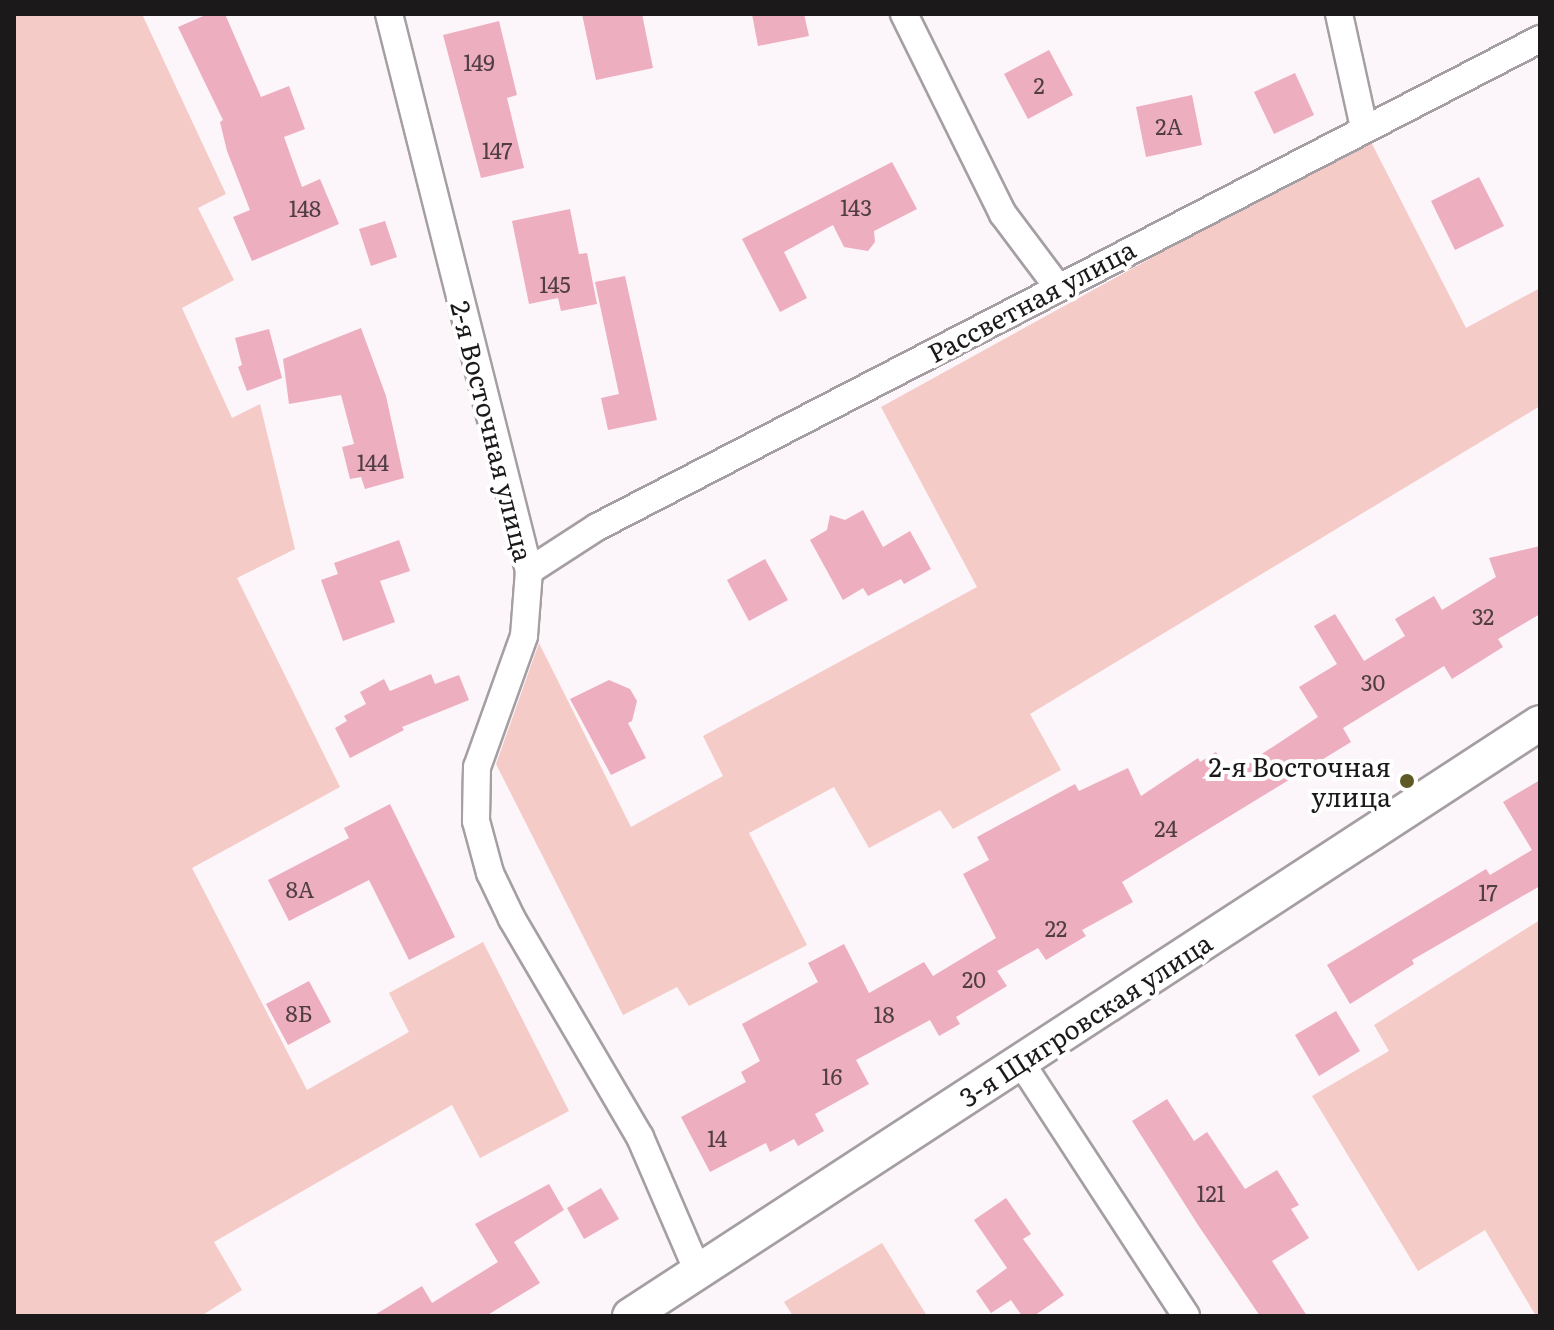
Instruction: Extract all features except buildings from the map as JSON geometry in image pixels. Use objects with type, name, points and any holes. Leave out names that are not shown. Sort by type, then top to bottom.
[{"type":"street","name":"2-я Восточная улица","points":[[389,14],[529,571],[524,636],[477,767],[476,821],[490,873],[512,919],[640,1137],[699,1274]]},
{"type":"street","points":[[904,14],[1003,214],[1057,286]]},
{"type":"street","points":[[1339,14],[1364,128]]},
{"type":"street","name":"Рассветная улица","points":[[529,571],[597,527],[1057,286],[1540,39]]},
{"type":"street","name":"3-я Щигровская улица","points":[[630,1316],[699,1274],[1540,723]]},
{"type":"street","points":[[1020,1061],[1186,1316]]},
{"type":"shaded area","points":[[14,14],[142,14],[226,194],[198,208],[234,280],[182,308],[232,418],[260,404],[295,549],[237,578],[340,787],[192,868],[307,1090],[409,1032],[389,993],[483,942],[569,1111],[480,1158],[452,1105],[214,1242],[242,1290],[201,1316],[14,1316]]},
{"type":"shaded area","points":[[1369,138],[1466,328],[1540,288],[1540,406],[1030,714],[1061,770],[953,829],[940,810],[869,848],[834,787],[749,833],[807,945],[689,1006],[677,987],[623,1015],[496,764],[539,643],[631,827],[723,776],[703,736],[977,587],[881,407]]},
{"type":"shaded area","points":[[1540,920],[1540,1316],[1536,1316],[1485,1230],[1418,1271],[1312,1096],[1389,1051],[1374,1025]]},
{"type":"shaded area","points":[[882,1243],[927,1316],[793,1316],[784,1302]]},
{"type":"place","name":"2-я Восточная улица","points":[[1407,781]]}]
